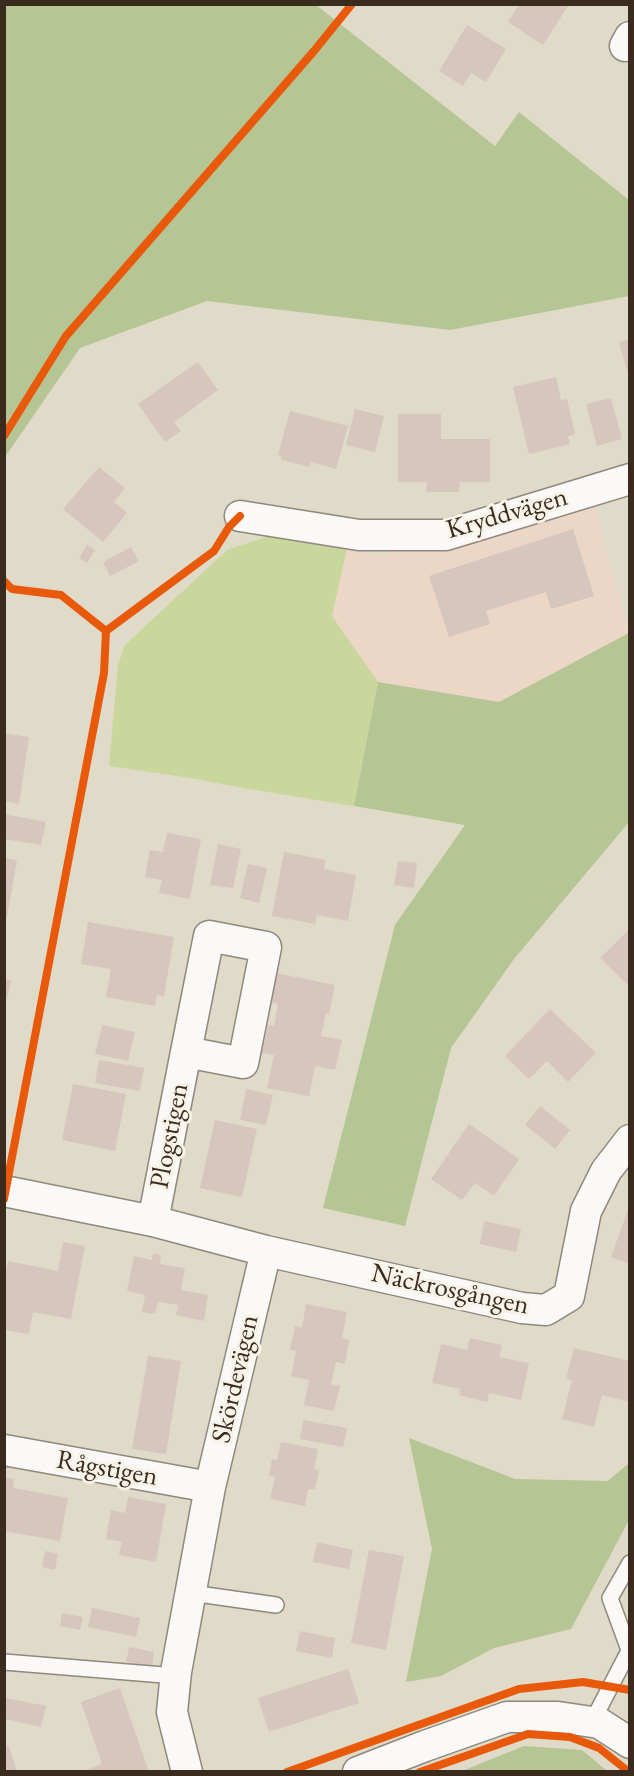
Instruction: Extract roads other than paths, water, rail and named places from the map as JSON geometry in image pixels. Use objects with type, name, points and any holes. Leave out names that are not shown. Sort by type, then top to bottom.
[{"type":"street","name":"Kryddvägen","points":[[240,516],[359,535],[446,535],[630,479]]},
{"type":"street","name":"Plogstigen","points":[[153,1221],[186,1052]]},
{"type":"street","name":"Näckrosgången","points":[[266,1251],[522,1308],[546,1310],[569,1296],[586,1211],[606,1171],[630,1140]]},
{"type":"street","points":[[4,1191],[153,1221],[266,1251]]},
{"type":"street","name":"Skördevägen","points":[[187,1772],[172,1712],[176,1676],[210,1487],[266,1251]]},
{"type":"street","name":"Rågstigen","points":[[4,1450],[210,1487]]},
{"type":"street","points":[[358,1772],[507,1718],[558,1717],[599,1723],[630,1743]]},
{"type":"lane","points":[[592,1722],[629,1650],[610,1598],[630,1563]]},
{"type":"lane","points":[[191,1593],[276,1605]]},
{"type":"lane","points":[[4,1662],[176,1676]]}]
